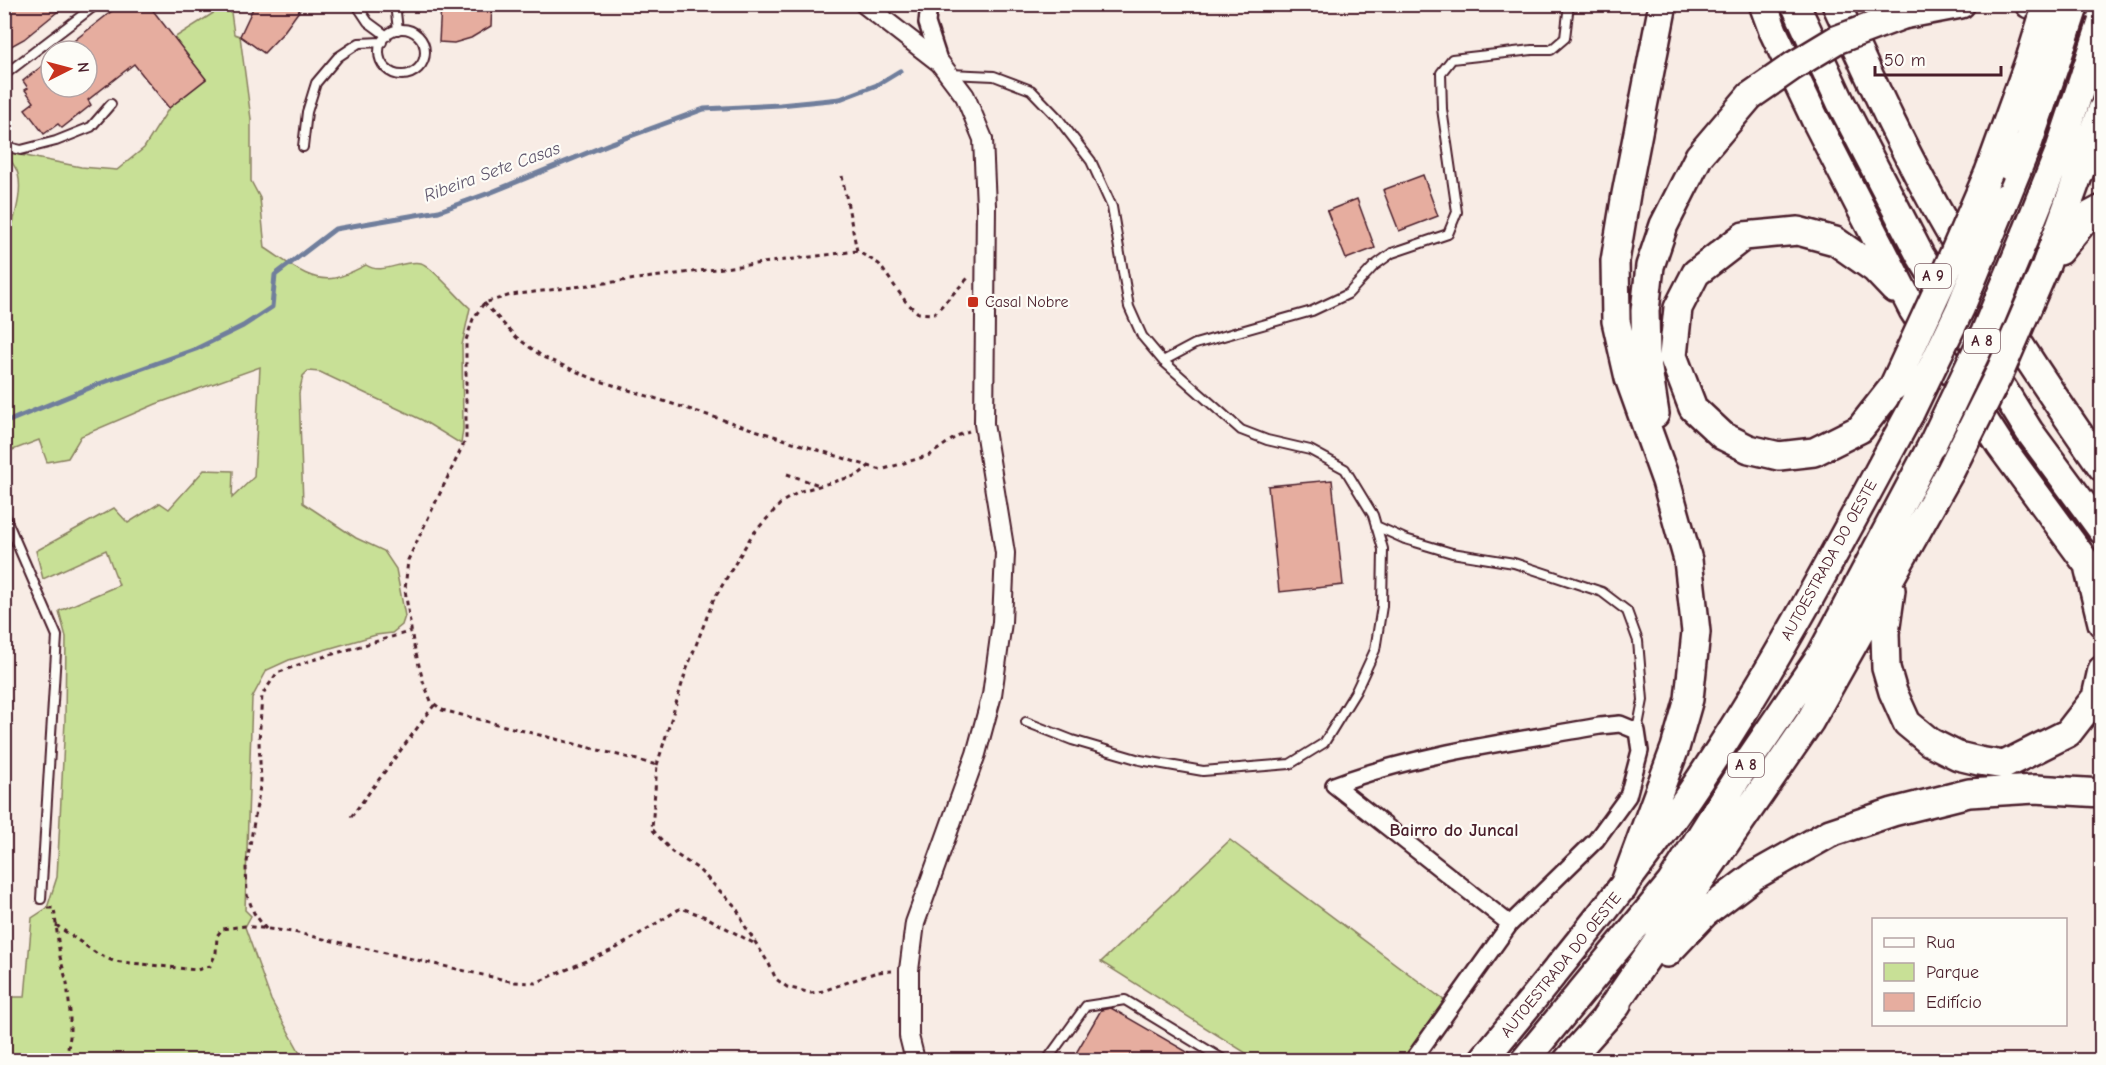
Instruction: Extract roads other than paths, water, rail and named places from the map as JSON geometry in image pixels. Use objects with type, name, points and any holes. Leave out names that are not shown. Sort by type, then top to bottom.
[{"type":"highway","points":[[1623,888],[1675,748],[1689,699],[1696,632],[1688,560],[1666,481],[1629,378],[1616,321],[1616,261],[1626,194],[1663,4]]},
{"type":"highway","points":[[1763,4],[1773,31],[1815,119],[1913,310],[2000,445],[2095,577],[2102,623]]},
{"type":"highway","name":"A 9","points":[[1795,4],[1841,104],[1920,255],[2029,431],[2102,530]]},
{"type":"highway","name":"A 9","points":[[1836,4],[1876,92],[1948,228],[2043,383],[2102,467]]},
{"type":"highway","points":[[1666,481],[1646,356],[1645,311],[1650,266],[1664,225],[1699,156],[1750,96],[1836,40],[1903,15],[1961,4]]},
{"type":"highway","points":[[2029,4],[2102,23]]},
{"type":"highway","points":[[1913,310],[1875,269],[1835,241],[1798,231],[1744,236],[1696,273],[1678,308],[1673,356],[1693,408],[1723,436],[1749,449],[1779,456],[1814,452],[1860,429],[1893,387],[1989,172],[2044,59],[2047,4]]},
{"type":"highway","name":"AUTOESTRADA DO OESTE","points":[[1483,1060],[1623,888],[1710,764],[1789,635],[1910,413],[1960,309],[2029,141],[2044,59],[2075,4]]},
{"type":"highway","name":"AUTOESTRADA DO OESTE","points":[[1525,1060],[1671,883],[1739,775],[1821,655],[1932,445],[1981,342],[2059,152],[2102,23]]},
{"type":"highway","points":[[1605,1017],[1810,721],[1950,472],[1999,374],[2046,266],[2102,110]]},
{"type":"highway","points":[[2046,266],[2087,217],[2102,208]]},
{"type":"highway","points":[[1894,574],[1885,633],[1886,668],[1893,692],[1907,723],[1930,742],[1958,756],[2004,765],[2068,733],[2096,697],[2102,670]]},
{"type":"highway","points":[[1568,1060],[1605,1017],[1705,913],[1754,876],[1830,833],[1893,812],[1969,794],[2035,789],[2102,793]]},
{"type":"street","points":[[864,4],[944,69],[965,96],[983,139],[986,206],[984,424],[1005,553],[1002,622],[993,684],[976,754],[915,923],[909,970],[909,1035],[915,1060]]},
{"type":"street","points":[[929,4],[927,22],[944,69]]},
{"type":"street","points":[[1413,1060],[1510,924],[1596,840],[1628,796],[1640,751],[1637,731],[1620,724],[1600,726],[1437,756],[1334,785],[1510,924]]},
{"type":"lane","points":[[4,75],[97,4]]},
{"type":"lane","points":[[356,4],[368,22],[384,39]]},
{"type":"lane","points":[[395,4],[398,30]]},
{"type":"lane","points":[[1162,361],[1195,344],[1312,311],[1348,294],[1374,266],[1392,253],[1448,234],[1457,212],[1442,109],[1441,73],[1452,59],[1551,50],[1565,38],[1569,4]]},
{"type":"lane","points":[[303,147],[307,112],[316,83],[339,57],[359,44],[384,39],[398,30],[413,32],[423,43],[424,58],[416,70],[401,75],[387,70],[380,56],[384,39]]},
{"type":"lane","points":[[944,69],[994,76],[1032,90],[1057,117],[1091,161],[1112,207],[1129,307],[1142,336],[1162,361],[1241,430],[1267,440],[1310,450],[1345,469],[1373,515],[1383,549],[1382,594],[1375,650],[1356,692],[1324,743],[1290,764],[1203,771],[1140,760],[1072,740],[1026,722]]},
{"type":"lane","points":[[4,146],[21,150],[57,141],[91,127],[111,104]]},
{"type":"lane","points":[[4,514],[57,636],[41,899]]},
{"type":"lane","points":[[1376,526],[1405,539],[1452,553],[1514,563],[1602,592],[1627,611],[1638,641],[1642,700],[1637,731]]},
{"type":"lane","points":[[1047,1060],[1086,1006],[1125,1000],[1224,1060]]},
{"type":"waterway","name":"Ribeira Sete Casas","points":[[4,423],[99,384],[196,349],[243,326],[272,307],[275,275],[335,229],[439,211],[704,109],[840,99],[877,85],[900,71]]},
{"type":"place","name":"Casal Nobre","points":[[973,302]]},
{"type":"district","name":"Bairro do Juncal","points":[[1454,830]]}]
